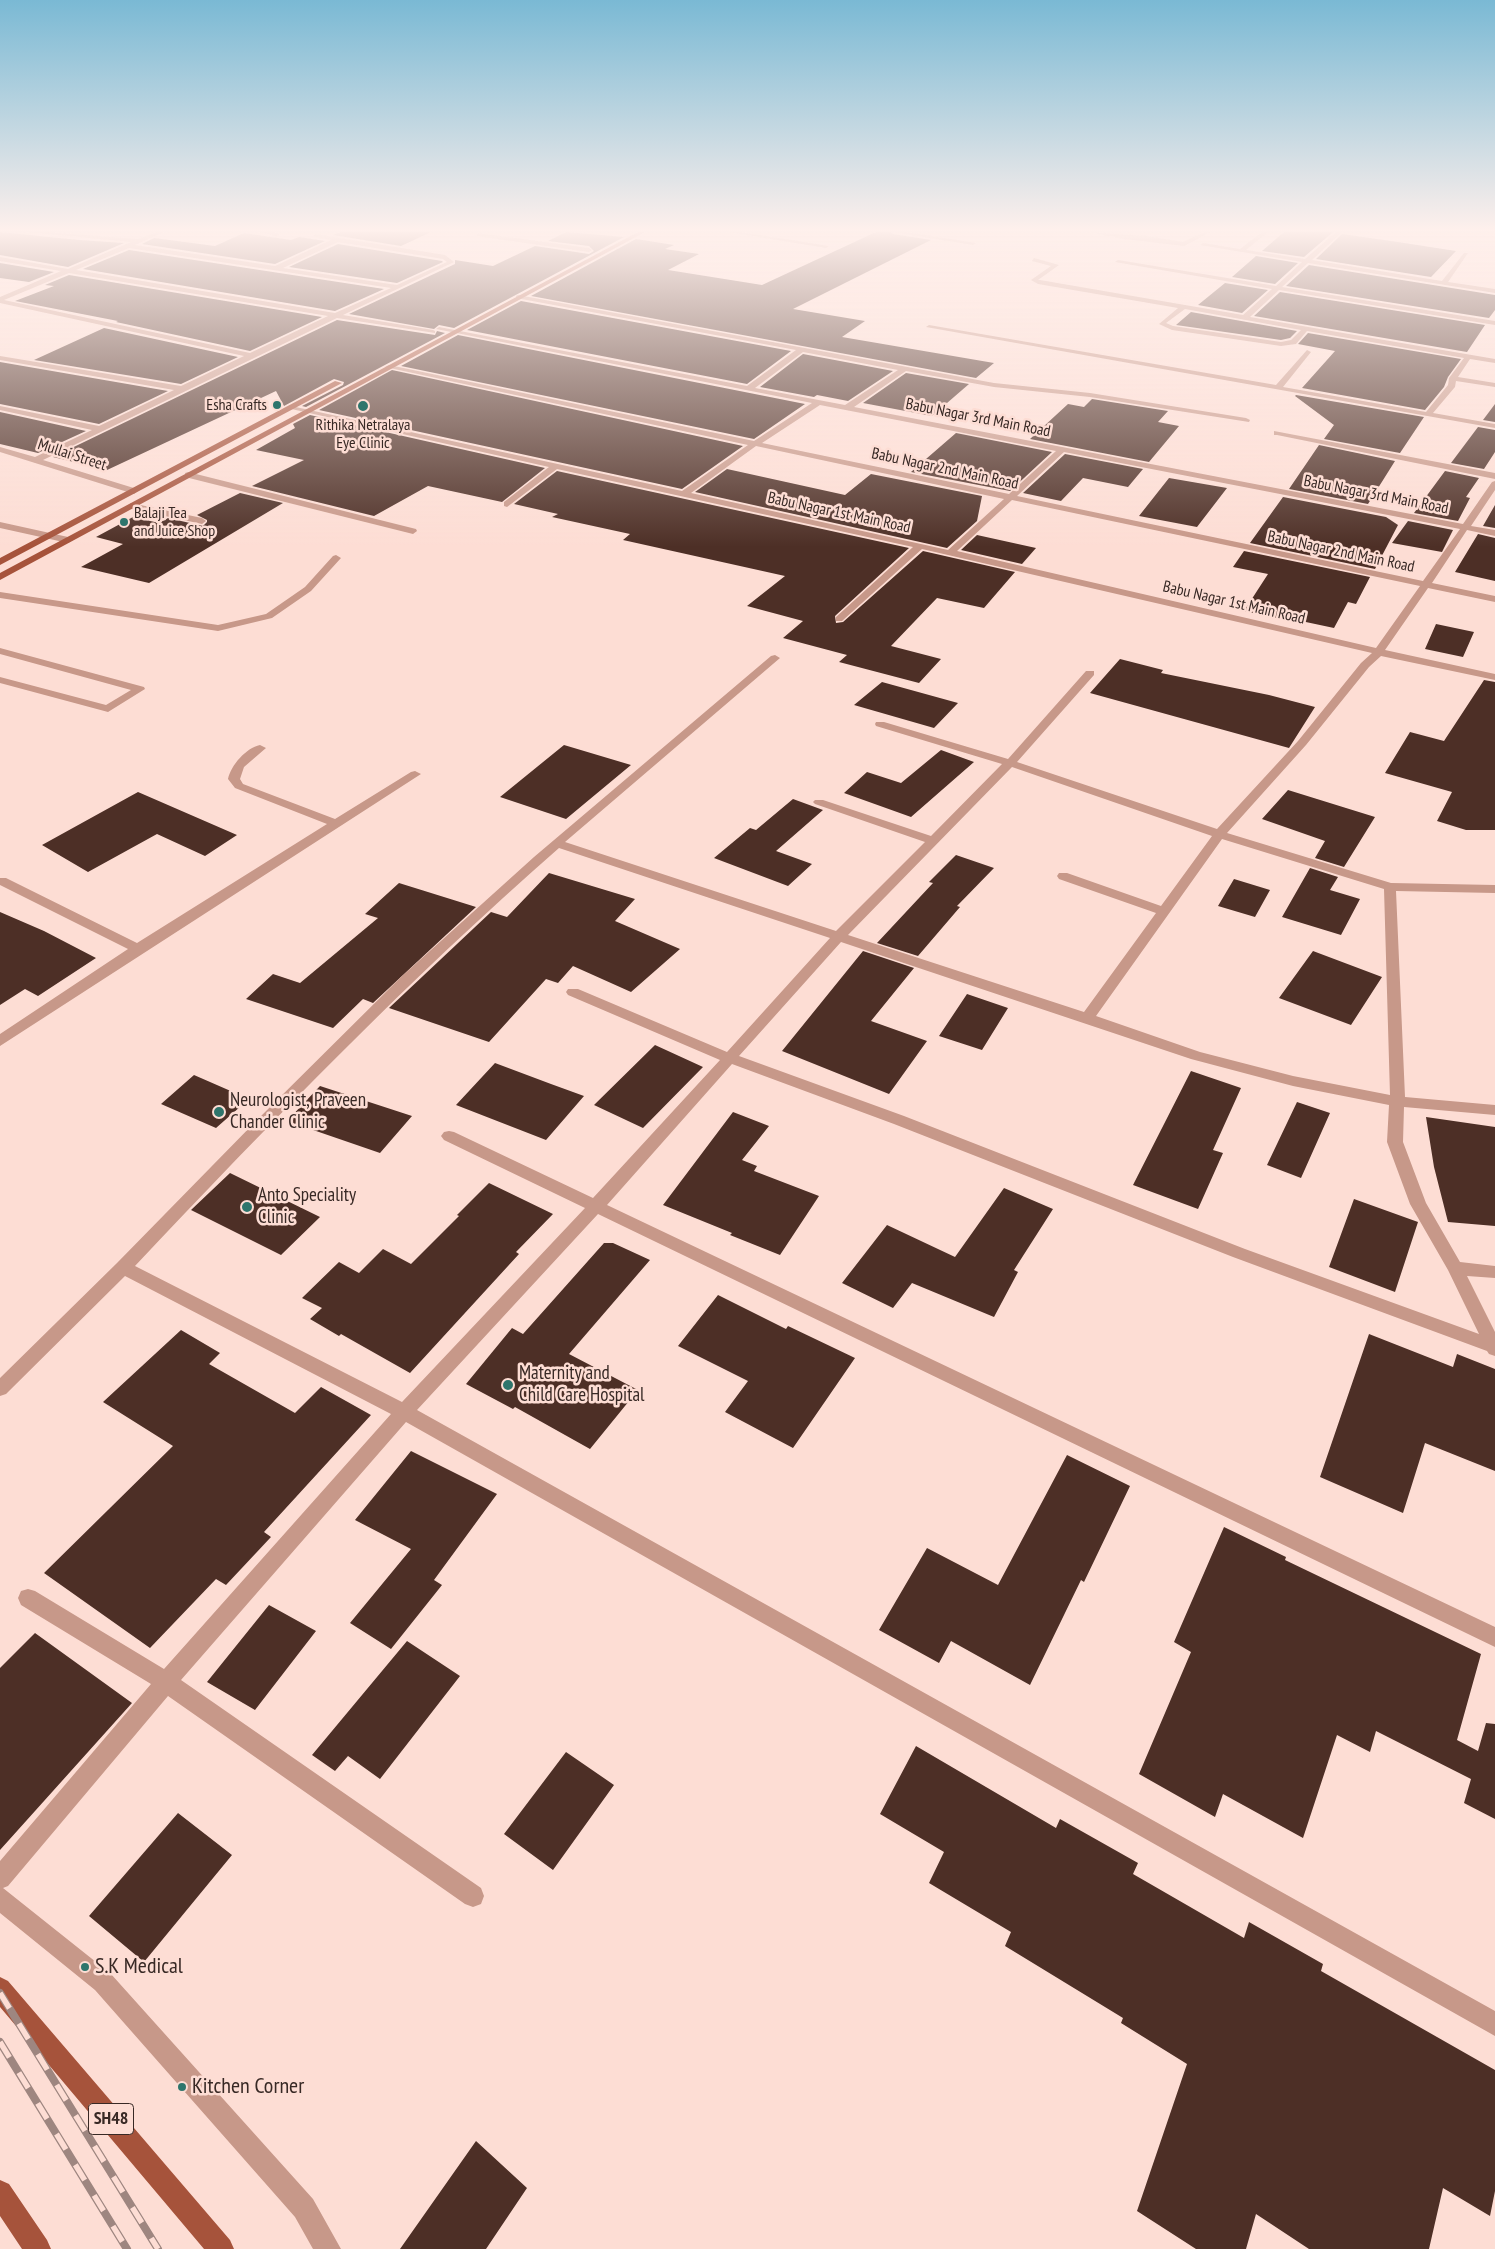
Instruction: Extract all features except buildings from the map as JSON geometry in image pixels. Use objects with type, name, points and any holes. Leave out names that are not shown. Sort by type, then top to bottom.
[{"type":"main road","points":[[0,577],[445,337]]},
{"type":"main road","points":[[0,562],[345,379]]},
{"type":"main road","name":"SH48","points":[[0,1989],[221,2249]]},
{"type":"main road","points":[[0,2193],[38,2249]]},
{"type":"street","points":[[169,337],[251,355]]},
{"type":"street","points":[[36,460],[290,337]]},
{"type":"street","name":"Babu Nagar 3rd Main Road","points":[[487,337],[1495,533]]},
{"type":"street","points":[[731,337],[994,385],[1155,404],[1246,420]]},
{"type":"street","points":[[986,337],[1495,426]]},
{"type":"street","points":[[1233,337],[1281,344],[1293,342],[1298,337]]},
{"type":"street","points":[[1356,337],[1495,361]]},
{"type":"street","points":[[750,388],[801,350]]},
{"type":"street","points":[[1278,388],[1307,352]]},
{"type":"street","points":[[1428,414],[1452,385],[1453,378],[1468,357]]},
{"type":"street","points":[[0,358],[184,389]]},
{"type":"street","name":"Babu Nagar 2nd Main Road","points":[[389,367],[1495,599]]},
{"type":"street","points":[[848,407],[904,369]]},
{"type":"street","points":[[1453,378],[1495,385]]},
{"type":"street","points":[[684,494],[756,443],[819,402]]},
{"type":"street","points":[[0,408],[100,429]]},
{"type":"street","name":"Babu Nagar 1st Main Road","points":[[291,408],[920,546],[1495,677]]},
{"type":"street","points":[[1277,433],[1495,476]]},
{"type":"street","points":[[950,553],[1063,449]]},
{"type":"street","name":"Mullai Street","points":[[0,450],[134,491]]},
{"type":"street","points":[[507,504],[556,466]]},
{"type":"street","points":[[188,475],[412,531]]},
{"type":"street","points":[[1087,1018],[1219,834],[1302,743],[1365,666],[1379,652],[1495,484]]},
{"type":"street","points":[[131,506],[202,521]]},
{"type":"street","points":[[0,525],[68,540]]},
{"type":"street","points":[[838,619],[920,546]]},
{"type":"street","points":[[0,594],[218,628],[269,616],[308,589],[336,558]]},
{"type":"street","points":[[0,651],[140,689],[108,709],[0,680]]},
{"type":"street","points":[[0,1389],[123,1268],[305,1078],[506,888],[774,658]]},
{"type":"street","points":[[0,1878],[166,1682],[404,1412],[595,1206],[839,936],[1010,763],[1090,673]]},
{"type":"street","points":[[880,724],[1010,763],[1219,834],[1390,887],[1495,889]]},
{"type":"street","points":[[260,748],[240,764],[234,772],[234,779],[239,786],[337,824]]},
{"type":"street","points":[[0,1041],[138,949],[415,774]]},
{"type":"street","points":[[819,802],[933,841]]},
{"type":"street","points":[[558,844],[1087,1018],[1196,1056],[1293,1081],[1397,1101],[1495,1110]]},
{"type":"street","points":[[1062,876],[1163,911]]},
{"type":"street","points":[[2,881],[138,949]]},
{"type":"street","points":[[1390,887],[1397,1101],[1395,1142],[1418,1204],[1455,1268],[1494,1348]]},
{"type":"street","points":[[573,992],[729,1058],[899,1120],[1239,1253],[1494,1348]]},
{"type":"street","points":[[448,1136],[1495,1637]]},
{"type":"street","points":[[123,1268],[404,1412],[1495,2024]]},
{"type":"street","points":[[1455,1268],[1495,1272]]},
{"type":"street","points":[[28,1598],[166,1682],[473,1896]]},
{"type":"street","points":[[0,1898],[103,1982],[304,2208],[328,2249]]},
{"type":"railway","points":[[0,1993],[158,2249]]},
{"type":"railway","points":[[0,2042],[127,2249]]},
{"type":"place","name":"Esha Crafts","points":[[277,405]]},
{"type":"place","name":"Rithika Netralaya Eye Clinic","points":[[363,406]]},
{"type":"place","name":"Balaji Tea and Juice Shop","points":[[124,522]]},
{"type":"place","name":"Neurologist, Praveen Chander Clinic","points":[[219,1112]]},
{"type":"place","name":"Anto Speciality Clinic","points":[[247,1207]]},
{"type":"place","name":"Maternity and Child Care Hospital","points":[[508,1385]]},
{"type":"place","name":"S.K Medical","points":[[85,1967]]},
{"type":"place","name":"Kitchen Corner","points":[[182,2087]]}]
